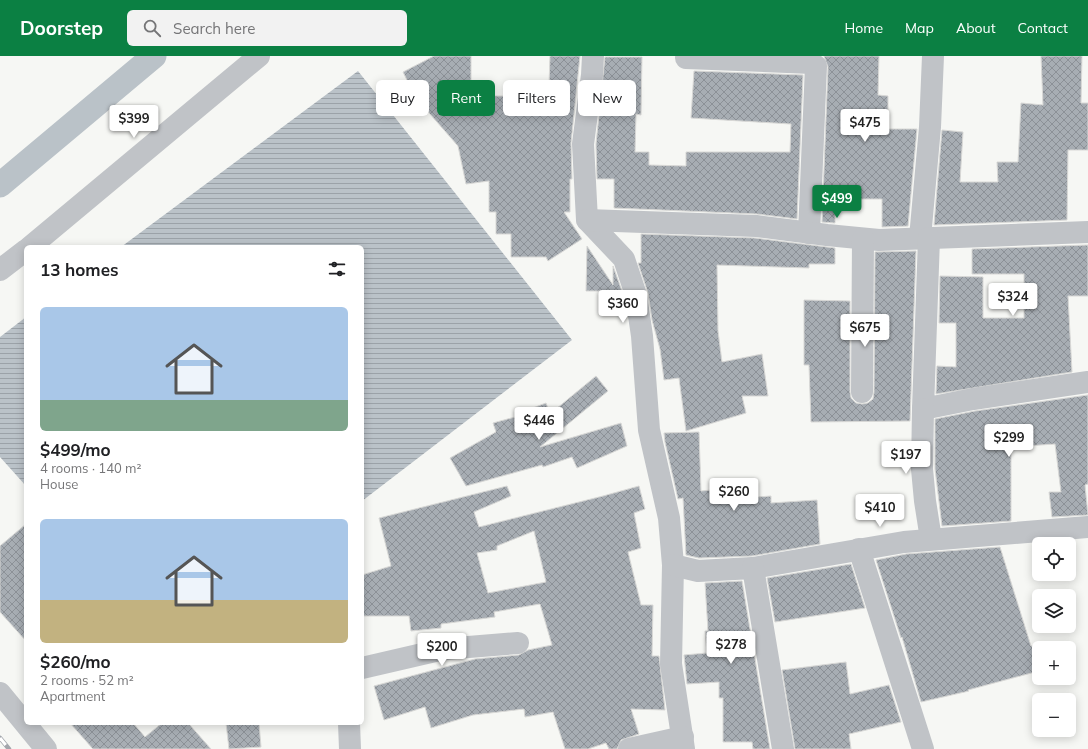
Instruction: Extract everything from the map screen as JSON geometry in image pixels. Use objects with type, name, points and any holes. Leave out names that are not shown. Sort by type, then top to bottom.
[{"type":"street","points":[[32,245],[259,56]]},
{"type":"street","points":[[593,56],[583,144],[587,220],[624,259],[636,294],[642,336],[649,430],[669,518],[673,565],[671,664],[683,743],[629,749]]},
{"type":"street","points":[[931,539],[922,469],[924,238],[933,56]]},
{"type":"street","points":[[686,58],[812,63],[816,66],[809,233]]},
{"type":"street","points":[[587,220],[756,226],[864,239],[1088,232]]},
{"type":"street","points":[[862,392],[864,239]]},
{"type":"street","points":[[0,270],[24,252]]},
{"type":"street","points":[[923,409],[973,399],[1088,382]]},
{"type":"street","points":[[673,565],[698,571],[753,568],[859,549],[931,539],[1088,527]]},
{"type":"street","points":[[859,549],[923,749]]},
{"type":"street","points":[[753,568],[783,749]]},
{"type":"street","points":[[364,668],[444,649],[518,643]]},
{"type":"street","points":[[0,693],[24,722]]},
{"type":"street","points":[[26,725],[46,749]]},
{"type":"street","points":[[349,725],[350,749]]},
{"type":"shaded area","points":[[358,71],[376,94],[376,116],[394,116],[572,340],[364,499],[364,245],[124,245]]},
{"type":"shaded area","points":[[24,319],[24,484],[0,457],[0,337]]},
{"type":"building","points":[[434,56],[471,56],[471,80],[437,80],[437,116],[495,116],[495,96],[503,96],[503,116],[570,116],[570,80],[549,80],[550,56],[580,56],[571,143],[572,179],[570,179],[570,212],[564,212],[582,239],[548,261],[546,257],[511,257],[511,234],[496,234],[496,212],[489,212],[489,181],[466,184],[458,146],[429,113],[429,80],[407,80],[403,72]]},
{"type":"building","points":[[824,56],[879,56],[878,95],[888,96],[888,129],[917,129],[908,226],[882,227],[882,199],[835,199],[835,223],[822,222],[828,67]]},
{"type":"building","points":[[1041,56],[1082,56],[1081,103],[1088,103],[1088,150],[1068,150],[1067,220],[934,225],[942,130],[963,132],[960,182],[998,182],[997,162],[1018,162],[1021,103],[1043,105]]},
{"type":"building","points":[[605,57],[642,57],[641,115],[636,114],[636,80],[603,80]]},
{"type":"building","points":[[694,71],[803,75],[797,219],[757,214],[614,208],[614,179],[597,179],[596,144],[599,116],[636,116],[635,152],[649,152],[649,165],[686,166],[686,152],[790,152],[791,124],[691,118]]},
{"type":"building","points":[[641,234],[755,238],[835,248],[835,264],[809,264],[809,268],[717,265],[718,331],[722,362],[762,354],[768,396],[742,396],[746,413],[686,431],[679,378],[664,380],[660,349],[652,320],[648,293],[638,263],[641,263]]},
{"type":"building","points":[[1088,245],[1088,296],[1068,296],[1072,372],[936,394],[937,366],[956,367],[956,323],[939,323],[940,276],[983,277],[983,318],[1024,318],[1024,274],[972,274],[972,249]]},
{"type":"building","points":[[587,246],[613,285],[613,266],[622,291],[586,291]]},
{"type":"building","points":[[916,251],[910,421],[811,422],[809,365],[804,365],[804,300],[850,301],[851,398],[856,403],[868,403],[873,399],[874,392],[875,252]]},
{"type":"building","points":[[596,376],[608,391],[540,447],[621,423],[627,446],[577,468],[572,457],[543,467],[542,465],[466,486],[450,458],[496,432],[493,423],[526,414],[525,411],[546,403],[550,414]]},
{"type":"building","points":[[1088,395],[1088,484],[1085,485],[1088,515],[1052,517],[1049,492],[1061,492],[1055,444],[1011,447],[1011,521],[942,526],[935,469],[935,419],[975,411]]},
{"type":"building","points":[[699,432],[701,491],[743,487],[743,498],[771,496],[771,503],[817,500],[820,544],[752,556],[699,558],[686,555],[683,498],[678,499],[664,433]]},
{"type":"building","points":[[507,486],[511,496],[474,512],[479,527],[639,486],[645,509],[634,513],[641,548],[628,552],[641,605],[653,605],[652,656],[659,656],[665,710],[631,709],[639,734],[621,740],[617,749],[609,749],[606,743],[588,749],[565,749],[553,712],[525,717],[524,709],[473,715],[431,728],[425,707],[384,720],[374,686],[475,659],[519,655],[528,650],[552,645],[540,604],[494,612],[495,617],[441,624],[441,628],[411,631],[409,616],[364,616],[364,574],[391,566],[379,518]],"holes":[[[534,531],[546,582],[488,593],[477,553],[497,550],[497,546]]]},
{"type":"building","points":[[24,526],[24,639],[0,612],[0,546]]},
{"type":"building","points":[[1000,547],[1032,646],[1032,673],[968,690],[969,691],[921,702],[902,637],[901,638],[876,560],[906,554]]},
{"type":"building","points":[[851,564],[865,608],[775,622],[767,578]]},
{"type":"building","points":[[742,581],[770,749],[753,749],[752,742],[723,742],[723,698],[719,698],[719,682],[687,684],[684,655],[707,653],[705,631],[708,631],[705,583]]},
{"type":"building","points":[[846,662],[850,694],[889,685],[901,722],[849,734],[851,749],[795,749],[782,670]]},
{"type":"building","points":[[72,725],[135,725],[145,737],[160,725],[190,725],[211,749],[93,749]]},
{"type":"building","points":[[226,725],[259,725],[261,747],[229,749]]},
{"type":"waterway","points":[[0,185],[154,56]]},
{"type":"railway","points":[[0,738],[9,749]]}]
